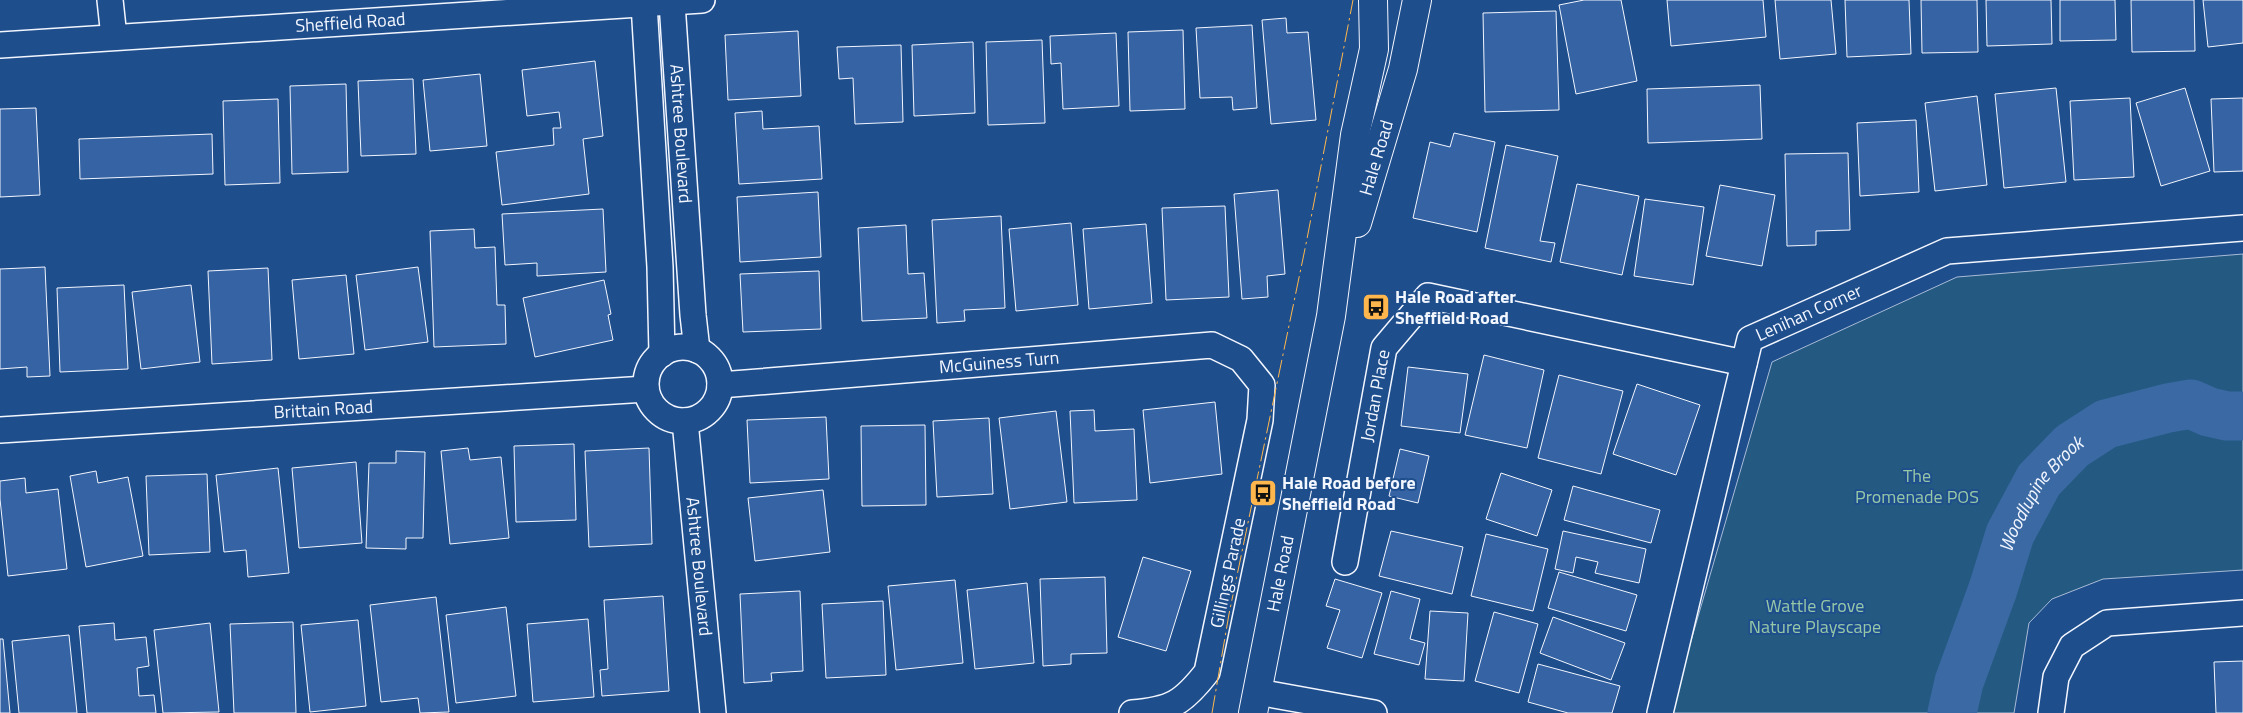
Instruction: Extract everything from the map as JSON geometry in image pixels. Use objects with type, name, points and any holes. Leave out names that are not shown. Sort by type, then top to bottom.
[{"type":"main road","name":"Hale Road","points":[[1256,702],[1331,316],[1355,135],[1374,49],[1373,0]]},
{"type":"main road","name":"Hale Road","points":[[1331,316],[1375,158],[1403,69],[1417,0]]},
{"type":"street","points":[[110,0],[114,36]]},
{"type":"street","name":"Sheffield Road","points":[[0,45],[114,36],[702,0]]},
{"type":"street","name":"Ashtree Boulevard","points":[[672,2],[694,332],[698,350]]},
{"type":"street","name":"Ashtree Boulevard","points":[[644,4],[660,267],[662,354]]},
{"type":"street","points":[[652,128],[680,126]]},
{"type":"street","name":"Lenihan Corner","points":[[1660,713],[1750,339],[1947,251],[2243,228]]},
{"type":"street","points":[[660,267],[690,266]]},
{"type":"street","name":"Jordan Place","points":[[1345,562],[1384,348],[1428,296],[1744,362]]},
{"type":"street","name":"McGuiness Turn","points":[[720,385],[1212,345],[1241,359],[1262,385]]},
{"type":"street","points":[[676,348],[698,350],[704,353],[714,364],[720,378],[720,385],[717,399],[710,410],[698,418],[685,421],[672,420],[660,413],[651,402],[646,389],[651,366],[662,354],[676,348]]},
{"type":"street","name":"Gillings Parade","points":[[1132,713],[1169,708],[1191,692],[1207,672],[1260,420],[1262,385]]},
{"type":"street","name":"Brittain Road","points":[[0,430],[646,389]]},
{"type":"street","name":"Ashtree Boulevard","points":[[685,421],[713,713]]},
{"type":"street","points":[[2051,713],[2056,677],[2072,646],[2107,623],[2243,613]]},
{"type":"street","points":[[1256,702],[1374,713]]},
{"type":"green space","name":"The Promenade POS","points":[[2243,254],[2243,570],[2103,579],[2052,599],[2029,623],[2014,713],[1670,713],[1772,362],[1957,277]]},
{"type":"building","points":[[1584,0],[1621,0],[1637,81],[1576,94],[1559,5]]},
{"type":"building","points":[[1667,0],[1763,0],[1766,37],[1671,46]]},
{"type":"building","points":[[1775,0],[1831,0],[1836,54],[1780,59]]},
{"type":"building","points":[[1845,0],[1909,0],[1911,54],[1847,57]]},
{"type":"building","points":[[1921,0],[1977,0],[1978,52],[1922,53]]},
{"type":"building","points":[[1986,0],[2051,0],[2052,44],[1987,46]]},
{"type":"building","points":[[2060,0],[2115,0],[2116,40],[2060,41]]},
{"type":"building","points":[[2131,0],[2194,0],[2195,51],[2132,52]]},
{"type":"building","points":[[2203,0],[2243,0],[2243,43],[2208,47]]},
{"type":"building","points":[[1556,11],[1559,110],[1485,112],[1483,13]]},
{"type":"building","points":[[1286,18],[1287,33],[1308,32],[1316,120],[1271,124],[1262,20]]},
{"type":"building","points":[[1252,25],[1257,108],[1233,110],[1232,97],[1200,98],[1196,28]]},
{"type":"building","points":[[1183,30],[1185,109],[1130,111],[1128,32]]},
{"type":"building","points":[[798,31],[801,96],[728,100],[725,35]]},
{"type":"building","points":[[1116,33],[1119,106],[1063,109],[1061,63],[1051,64],[1050,36]]},
{"type":"building","points":[[1042,40],[1045,123],[988,125],[986,42]]},
{"type":"building","points":[[973,42],[975,113],[914,116],[912,45]]},
{"type":"building","points":[[901,45],[903,122],[855,124],[853,78],[839,79],[837,47]]},
{"type":"building","points":[[595,61],[603,136],[583,139],[589,194],[502,205],[496,152],[554,145],[553,128],[561,128],[559,112],[527,116],[522,70]]},
{"type":"building","points":[[480,74],[487,146],[430,151],[423,80]]},
{"type":"building","points":[[413,79],[416,154],[361,156],[358,81]]},
{"type":"building","points":[[346,84],[348,172],[292,174],[290,86]]},
{"type":"building","points":[[1760,85],[1762,139],[1648,143],[1647,89]]},
{"type":"building","points":[[2056,88],[2066,182],[2004,188],[1995,94]]},
{"type":"building","points":[[2185,88],[2210,171],[2161,186],[2136,103]]},
{"type":"building","points":[[1977,96],[1987,185],[1935,191],[1925,103]]},
{"type":"building","points":[[2130,98],[2134,177],[2074,180],[2070,101]]},
{"type":"building","points":[[2243,98],[2243,171],[2214,172],[2211,99]]},
{"type":"building","points":[[278,99],[280,183],[225,185],[223,101]]},
{"type":"building","points":[[36,108],[40,195],[0,197],[0,109]]},
{"type":"building","points":[[762,111],[763,129],[819,126],[822,179],[739,184],[735,113]]},
{"type":"building","points":[[1916,120],[1919,192],[1860,196],[1857,123]]},
{"type":"building","points":[[1454,133],[1495,142],[1477,232],[1413,218],[1430,142],[1450,147]]},
{"type":"building","points":[[212,134],[213,174],[80,179],[79,139]]},
{"type":"building","points":[[1506,145],[1558,156],[1540,241],[1555,243],[1551,262],[1485,248]]},
{"type":"building","points":[[1848,153],[1850,230],[1816,231],[1816,245],[1787,246],[1785,154]]},
{"type":"building","points":[[1577,184],[1639,196],[1622,275],[1560,262]]},
{"type":"building","points":[[1720,185],[1775,195],[1762,266],[1706,256]]},
{"type":"building","points":[[1278,190],[1285,274],[1267,276],[1268,297],[1242,299],[1234,194]]},
{"type":"building","points":[[818,192],[821,257],[740,262],[737,197]]},
{"type":"building","points":[[1645,199],[1704,207],[1693,285],[1634,276]]},
{"type":"building","points":[[1225,206],[1229,297],[1166,300],[1162,208]]},
{"type":"building","points":[[603,209],[606,272],[537,276],[537,263],[505,265],[502,214]]},
{"type":"building","points":[[1001,216],[1005,308],[964,310],[965,321],[937,323],[932,220]]},
{"type":"building","points":[[1071,223],[1078,305],[1016,311],[1009,229]]},
{"type":"building","points":[[1146,224],[1152,303],[1089,309],[1083,229]]},
{"type":"building","points":[[906,225],[908,274],[924,273],[927,318],[862,321],[858,228]]},
{"type":"building","points":[[474,229],[475,248],[495,247],[497,305],[505,305],[506,344],[434,347],[430,231]]},
{"type":"building","points":[[45,267],[50,376],[27,377],[27,367],[0,369],[0,269]]},
{"type":"building","points":[[418,267],[428,342],[365,350],[356,275]]},
{"type":"building","points":[[268,268],[272,360],[212,364],[208,271]]},
{"type":"building","points":[[819,271],[821,329],[743,332],[740,274]]},
{"type":"building","points":[[346,275],[354,354],[299,359],[292,280]]},
{"type":"building","points":[[604,280],[611,314],[608,315],[613,340],[535,357],[523,298]]},
{"type":"building","points":[[124,285],[128,369],[60,372],[57,288]]},
{"type":"building","points":[[191,285],[200,362],[141,369],[132,292]]},
{"type":"building","points":[[1484,355],[1544,370],[1527,448],[1465,435]]},
{"type":"building","points":[[1408,367],[1468,374],[1460,433],[1401,426]]},
{"type":"building","points":[[1559,375],[1623,391],[1601,474],[1538,458]]},
{"type":"building","points":[[1637,384],[1700,405],[1676,475],[1613,454]]},
{"type":"building","points":[[1215,402],[1222,474],[1150,483],[1143,410]]},
{"type":"building","points":[[1094,410],[1095,431],[1134,429],[1137,500],[1074,503],[1070,411]]},
{"type":"building","points":[[1056,411],[1067,502],[1010,509],[999,418]]},
{"type":"building","points":[[826,417],[829,479],[750,483],[747,420]]},
{"type":"building","points":[[989,418],[993,494],[937,497],[933,421]]},
{"type":"building","points":[[925,425],[926,505],[862,506],[861,426]]},
{"type":"building","points":[[574,444],[576,520],[516,522],[514,446]]},
{"type":"building","points":[[468,448],[470,460],[501,457],[509,538],[450,544],[441,451]]},
{"type":"building","points":[[649,448],[652,544],[589,547],[585,451]]},
{"type":"building","points":[[1400,449],[1429,456],[1418,503],[1389,496]]},
{"type":"building","points":[[396,451],[425,452],[423,538],[406,538],[406,549],[366,548],[369,463],[396,463]]},
{"type":"building","points":[[356,462],[362,543],[299,548],[292,468]]},
{"type":"building","points":[[278,468],[289,573],[248,577],[246,550],[224,552],[216,475]]},
{"type":"building","points":[[96,471],[98,483],[128,477],[143,556],[86,567],[70,476]]},
{"type":"building","points":[[1501,473],[1552,490],[1537,536],[1486,519]]},
{"type":"building","points":[[207,474],[210,552],[149,555],[146,476]]},
{"type":"building","points":[[25,478],[26,493],[58,489],[67,569],[8,576],[0,499],[0,481]]},
{"type":"building","points":[[1573,486],[1660,510],[1651,543],[1564,520]]},
{"type":"building","points":[[823,490],[830,552],[755,561],[748,498]]},
{"type":"building","points":[[1391,531],[1463,547],[1452,594],[1379,576]]},
{"type":"building","points":[[1563,531],[1646,549],[1639,583],[1595,573],[1598,562],[1576,557],[1573,573],[1555,569]]},
{"type":"building","points":[[1486,534],[1548,549],[1533,611],[1471,596]]},
{"type":"building","points":[[1143,557],[1191,571],[1166,651],[1118,637]]},
{"type":"building","points":[[1559,572],[1637,595],[1626,631],[1548,608]]},
{"type":"building","points":[[1105,577],[1107,653],[1071,654],[1071,664],[1043,666],[1040,579]]},
{"type":"building","points":[[1335,579],[1382,593],[1362,658],[1327,648],[1340,610],[1326,606]]},
{"type":"building","points":[[955,580],[963,663],[896,670],[888,586]]},
{"type":"building","points":[[1027,583],[1034,663],[975,669],[967,590]]},
{"type":"building","points":[[800,591],[803,671],[771,673],[772,681],[744,683],[740,594]]},
{"type":"building","points":[[1391,591],[1420,599],[1410,639],[1425,643],[1419,665],[1374,654]]},
{"type":"building","points":[[663,596],[669,691],[602,696],[600,670],[608,669],[604,600]]},
{"type":"building","points":[[436,597],[449,712],[420,713],[418,698],[381,702],[370,605]]},
{"type":"building","points":[[883,601],[886,675],[826,678],[822,604]]},
{"type":"building","points":[[506,607],[516,696],[456,703],[446,615]]},
{"type":"building","points":[[1430,611],[1468,613],[1464,681],[1425,679]]},
{"type":"building","points":[[1494,612],[1538,624],[1519,693],[1475,681]]},
{"type":"building","points":[[1553,617],[1625,643],[1611,680],[1540,653]]},
{"type":"building","points":[[588,619],[594,697],[533,702],[527,624]]},
{"type":"building","points":[[358,620],[366,706],[310,712],[301,625]]},
{"type":"building","points":[[293,622],[296,713],[234,713],[230,624]]},
{"type":"building","points":[[114,623],[115,640],[146,637],[149,666],[137,668],[139,696],[154,695],[156,713],[87,713],[79,626]]},
{"type":"building","points":[[210,623],[219,712],[163,713],[154,630]]},
{"type":"building","points":[[69,635],[77,713],[19,713],[12,641]]},
{"type":"building","points":[[0,639],[3,639],[10,713],[0,713]]},
{"type":"building","points":[[2243,661],[2243,713],[2216,713],[2214,662]]},
{"type":"building","points":[[1538,664],[1620,686],[1612,713],[1568,713],[1528,702]]},
{"type":"waterway","name":"Woodlupine Brook","points":[[1952,713],[1959,682],[1993,589],[2010,534],[2039,480],[2072,446],[2106,424],[2168,408],[2191,404],[2209,412],[2227,416],[2243,416]]},
{"type":"power","points":[[1212,713],[1229,614],[1306,244],[1353,0]]},
{"type":"place","name":"Hale Road after Sheffield Road","points":[[1376,307]]},
{"type":"place","name":"Hale Road before Sheffield Road","points":[[1263,493]]},
{"type":"park label","name":"Wattle Grove Nature Playscape","points":[[1815,616]]}]
